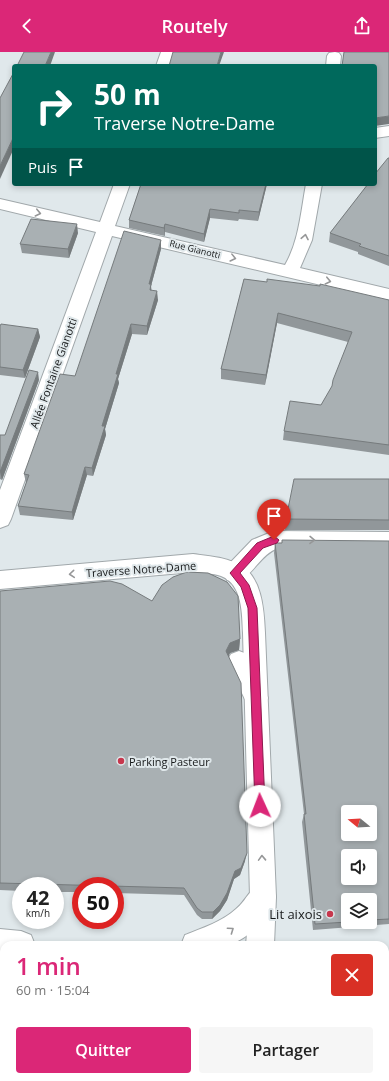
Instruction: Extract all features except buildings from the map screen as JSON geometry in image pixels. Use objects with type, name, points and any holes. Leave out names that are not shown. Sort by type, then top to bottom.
[{"type":"street","points":[[164,64],[168,52]]},
{"type":"street","points":[[377,133],[389,131]]},
{"type":"street","name":"Allée Fontaine Gianotti","points":[[0,519],[121,186]]},
{"type":"street","points":[[290,272],[298,259],[304,242],[314,186]]},
{"type":"street","name":"Rue Gianotti","points":[[0,204],[389,295]]},
{"type":"street","points":[[260,941],[264,897],[253,608],[245,585],[235,573],[260,546],[274,540],[389,541]]},
{"type":"street","name":"Traverse Notre-Dame","points":[[0,580],[193,563],[218,566],[235,573]]},
{"type":"street","points":[[239,662],[256,700]]},
{"type":"street","points":[[206,941],[225,934],[246,919],[264,897]]},
{"type":"place","name":"Parking Pasteur","points":[[121,761]]},
{"type":"place","name":"Lit aixois","points":[[330,914]]},
{"type":"route","points":[[260,806],[253,608],[245,585],[235,573],[260,546],[274,540]]}]
